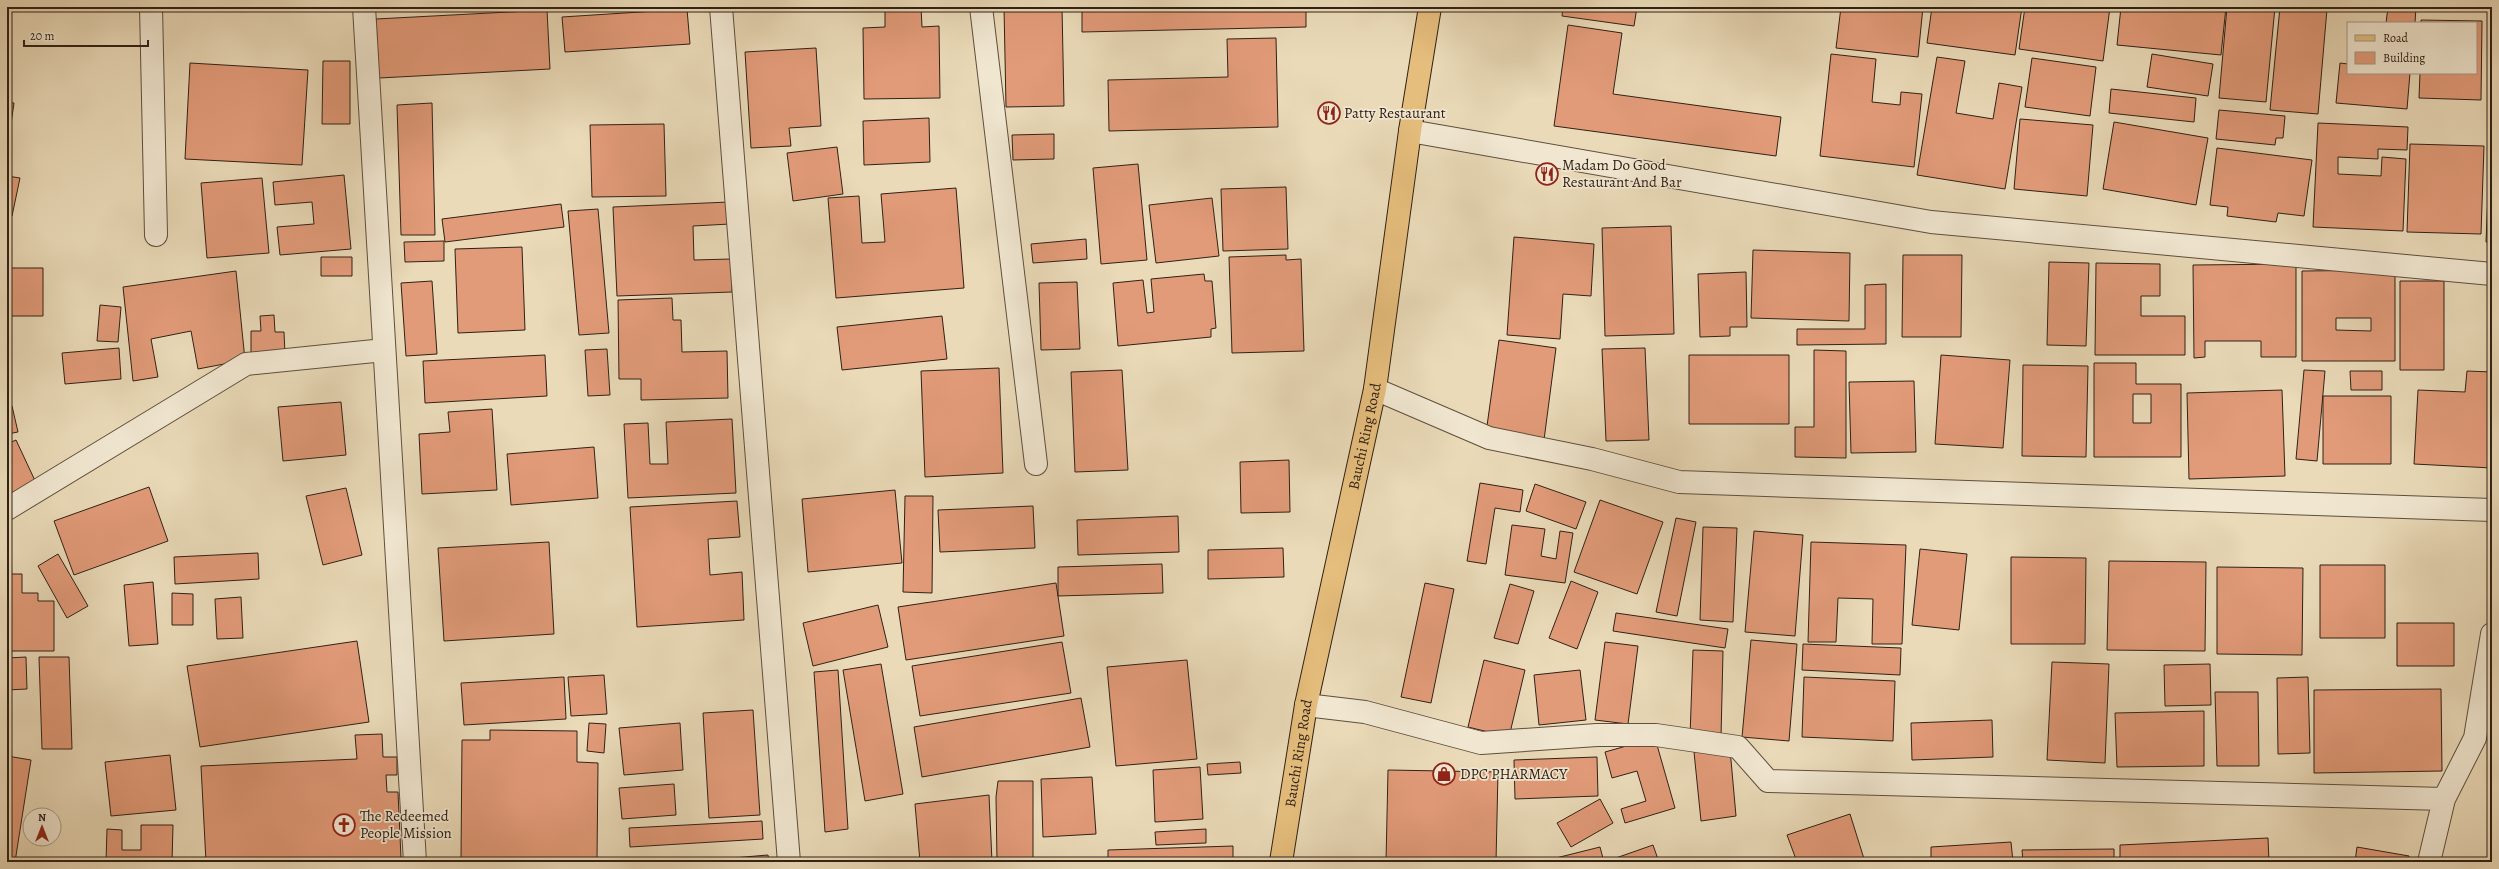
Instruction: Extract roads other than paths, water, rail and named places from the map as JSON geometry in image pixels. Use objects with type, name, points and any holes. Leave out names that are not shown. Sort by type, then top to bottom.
[{"type":"main road","name":"Bauchi Ring Road","points":[[1281,862],[1306,705],[1375,389],[1410,130],[1430,7]]},
{"type":"street","points":[[151,7],[156,235]]},
{"type":"street","points":[[364,7],[415,862]]},
{"type":"street","points":[[721,7],[790,862]]},
{"type":"street","points":[[981,7],[1036,464]]},
{"type":"street","points":[[1410,130],[1931,222],[2492,274]]},
{"type":"street","points":[[7,509],[246,364],[384,350]]},
{"type":"street","points":[[1375,389],[1489,438],[1592,459],[1679,482],[2492,510]]},
{"type":"street","points":[[2429,862],[2444,799],[2475,738],[2492,634]]},
{"type":"street","points":[[1306,705],[1365,712],[1481,743],[1597,735],[1656,735],[1738,747],[1768,782],[2444,799]]},
{"type":"place","name":"Patty Restaurant","points":[[1329,113]]},
{"type":"place","name":"Madam Do Good Restaurant And Bar","points":[[1547,174]]},
{"type":"place","name":"DPC PHARMACY","points":[[1444,774]]},
{"type":"place","name":"The Redeemed People Mission","points":[[344,825]]}]
